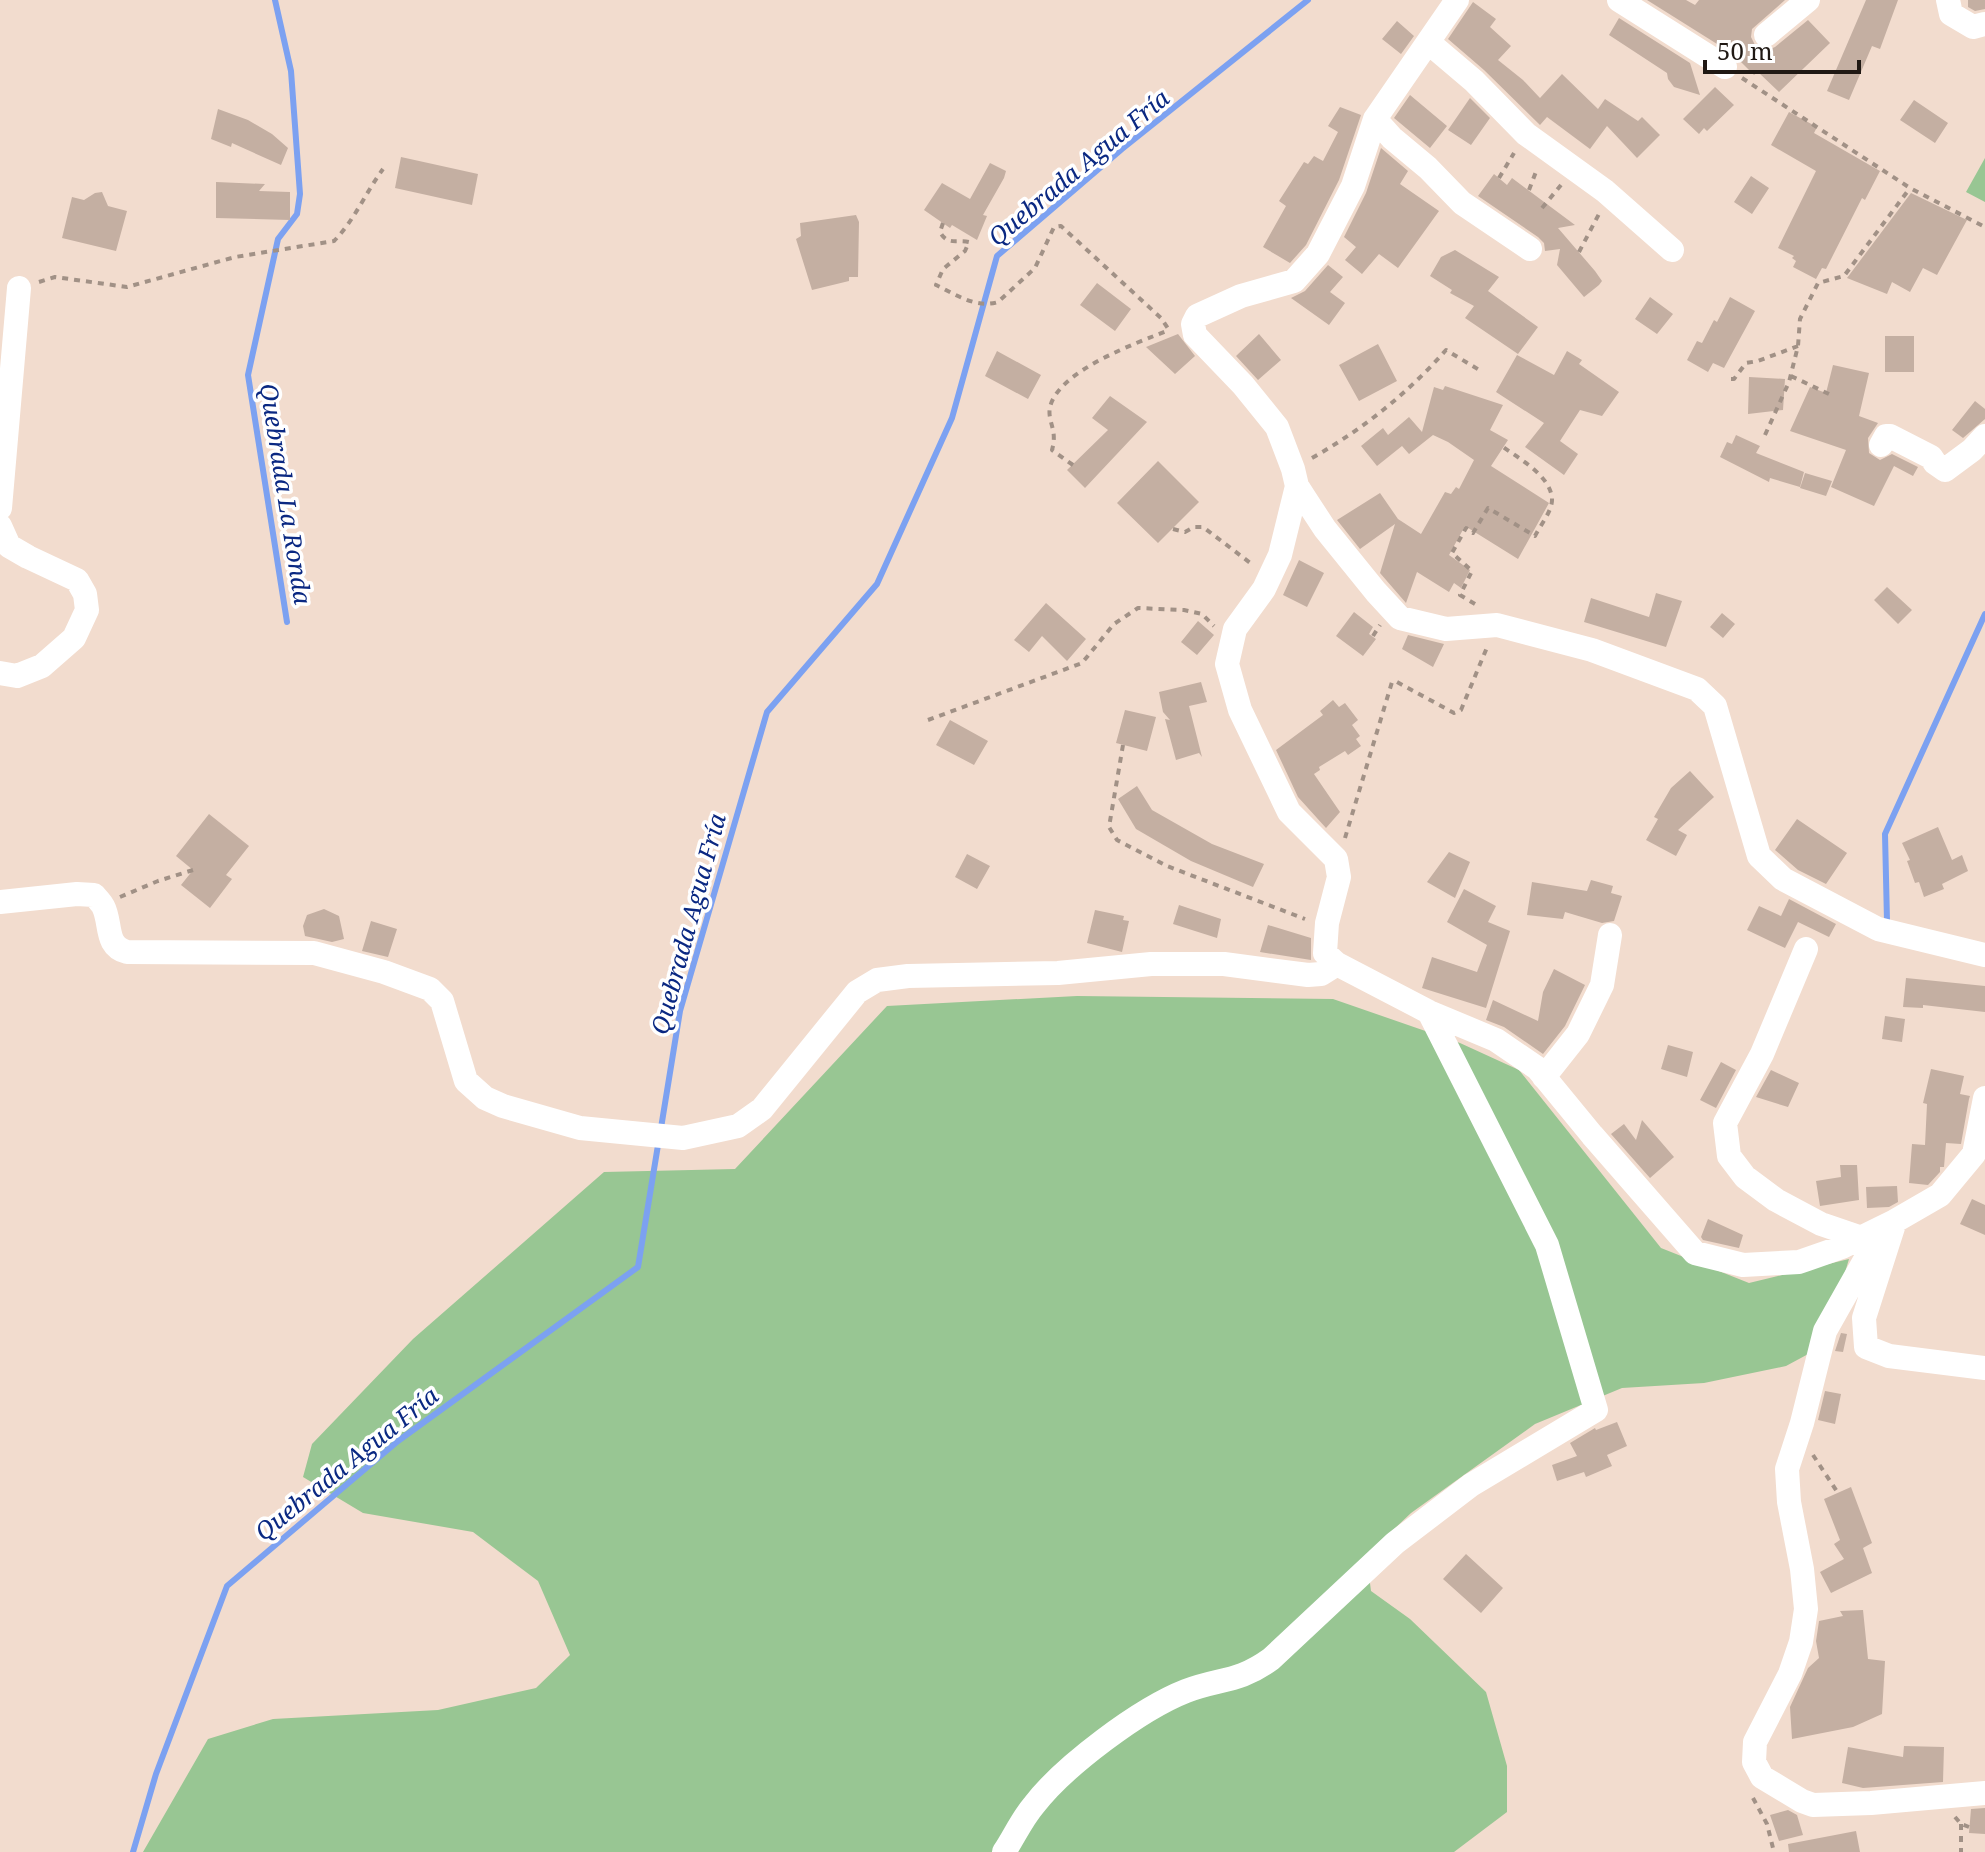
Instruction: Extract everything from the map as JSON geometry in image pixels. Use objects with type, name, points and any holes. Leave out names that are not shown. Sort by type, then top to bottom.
[{"type":"street","points":[[1457,0],[1375,119],[1353,186],[1318,254],[1294,281],[1241,296],[1197,316],[1195,335],[1243,385],[1277,427],[1295,478],[1325,529],[1400,618],[1446,629],[1497,625],[1592,650],[1697,689],[1715,706],[1759,856],[1783,879],[1878,929],[1985,955]]},
{"type":"street","points":[[1619,0],[1725,67]]},
{"type":"street","points":[[1766,35],[1808,0]]},
{"type":"street","points":[[1948,0],[1951,14],[1973,27],[1985,24]]},
{"type":"street","points":[[1428,42],[1474,81],[1526,134],[1610,196],[1672,250]]},
{"type":"street","points":[[1375,119],[1462,203],[1530,249]]},
{"type":"street","points":[[0,508],[19,288]]},
{"type":"street","points":[[1881,445],[1886,436],[1890,436],[1931,457],[1945,470],[1985,436]]},
{"type":"street","points":[[1295,478],[1280,555],[1269,581],[1235,629],[1227,664],[1240,710],[1289,812],[1336,859],[1339,877],[1327,923],[1325,953],[1337,964],[1429,1012],[1496,1040],[1537,1068],[1695,1253],[1743,1265],[1799,1262],[1880,1229],[1940,1195],[1974,1154],[1985,1098]]},
{"type":"street","points":[[0,526],[9,546],[77,580],[85,594],[87,610],[74,638],[42,666],[17,676],[0,673]]},
{"type":"street","points":[[0,902],[94,895],[103,905],[112,943],[117,950],[127,952],[314,953],[384,972],[430,989],[442,1001],[466,1081],[485,1098],[580,1128],[683,1138],[738,1126],[762,1109],[857,992],[877,980],[908,976],[1058,973],[1151,964],[1224,964],[1308,975],[1321,974],[1337,964]]},
{"type":"street","points":[[1544,1077],[1578,1034],[1602,985],[1610,935]]},
{"type":"street","points":[[1806,949],[1762,1054],[1725,1123],[1729,1156],[1745,1177],[1776,1200],[1821,1224],[1880,1229]]},
{"type":"street","points":[[1004,1852],[1032,1807],[1055,1781],[1137,1717],[1186,1691],[1253,1672],[1271,1659],[1395,1543],[1471,1485],[1596,1410],[1547,1245],[1429,1012]]},
{"type":"street","points":[[1880,1229],[1864,1318],[1866,1347],[1889,1356],[1985,1368]]},
{"type":"street","points":[[1880,1229],[1825,1331],[1787,1469],[1806,1609],[1801,1642],[1785,1684],[1755,1742],[1754,1762],[1762,1777],[1813,1805],[1985,1793]]},
{"type":"path","points":[[1725,67],[1910,188],[1985,227]]},
{"type":"path","points":[[1499,178],[1526,134]]},
{"type":"path","points":[[19,288],[55,277],[127,287],[235,257],[334,241],[346,229],[383,169]]},
{"type":"path","points":[[1542,208],[1574,169]]},
{"type":"path","points":[[1765,435],[1791,376],[1800,319],[1818,283],[1844,276],[1910,188]]},
{"type":"path","points":[[1579,252],[1590,227],[1610,196]]},
{"type":"path","points":[[943,223],[940,232],[944,239],[953,243],[962,240],[969,242],[965,251],[943,269],[936,285],[960,300],[990,305],[998,302],[1035,268],[1054,227],[1061,226],[1161,318],[1169,330]]},
{"type":"path","points":[[1073,465],[1052,450],[1056,435],[1050,409],[1054,399],[1083,369],[1169,330],[1194,328]]},
{"type":"path","points":[[1731,379],[1746,363],[1798,346]]},
{"type":"path","points":[[1295,478],[1373,419],[1426,374],[1446,350],[1481,371]]},
{"type":"path","points":[[1791,376],[1833,396]]},
{"type":"path","points":[[1336,859],[1392,682],[1454,713],[1461,710],[1497,625],[1482,609],[1460,595],[1472,571],[1452,553],[1466,528],[1473,533],[1488,508],[1535,536],[1552,502],[1550,491],[1539,475],[1503,447]]},
{"type":"path","points":[[1173,529],[1185,532],[1194,527],[1203,527],[1248,560],[1269,581]]},
{"type":"path","points":[[928,720],[1082,663],[1114,624],[1138,608],[1202,614],[1232,643]]},
{"type":"path","points":[[1123,745],[1109,827],[1117,840],[1167,866],[1300,918],[1327,923]]},
{"type":"path","points":[[103,905],[158,881],[193,870]]},
{"type":"path","points":[[1799,1433],[1838,1493]]},
{"type":"path","points":[[1961,1824],[1961,1852]]},
{"type":"green space","points":[[1985,158],[1985,202],[1966,192]]},
{"type":"green space","points":[[1077,996],[1333,999],[1460,1043],[1519,1070],[1661,1248],[1749,1283],[1849,1259],[1841,1286],[1812,1352],[1786,1366],[1704,1383],[1622,1388],[1535,1424],[1411,1513],[1371,1551],[1367,1560],[1371,1591],[1410,1619],[1486,1692],[1507,1766],[1507,1812],[1454,1852],[143,1852],[208,1739],[273,1719],[438,1710],[536,1688],[570,1655],[538,1581],[473,1532],[363,1513],[303,1477],[312,1444],[413,1339],[604,1172],[735,1169],[887,1006]]},
{"type":"building","points":[[1647,0],[1686,0],[1695,5],[1699,0],[1785,0],[1752,29],[1751,37],[1755,45],[1768,50],[1775,47],[1808,20],[1830,43],[1779,92],[1758,72],[1754,75],[1733,54]]},
{"type":"building","points":[[1866,0],[1898,0],[1880,49],[1872,46],[1849,100],[1827,91]]},
{"type":"building","points":[[1968,0],[1985,0],[1985,9],[1975,11],[1968,7]]},
{"type":"building","points":[[1473,2],[1496,19],[1490,27],[1511,46],[1498,60],[1540,98],[1562,74],[1598,109],[1605,99],[1638,121],[1642,117],[1660,135],[1637,158],[1607,126],[1590,149],[1547,117],[1540,125],[1448,39]]},
{"type":"building","points":[[1619,18],[1690,63],[1700,95],[1674,87],[1667,73],[1609,35]]},
{"type":"building","points":[[1397,21],[1414,36],[1401,54],[1382,39]]},
{"type":"building","points":[[1715,87],[1734,105],[1707,131],[1704,128],[1699,134],[1683,119]]},
{"type":"building","points":[[1410,95],[1447,126],[1430,148],[1394,118]]},
{"type":"building","points":[[1470,98],[1490,118],[1471,145],[1448,130]]},
{"type":"building","points":[[1914,100],[1948,123],[1935,143],[1900,120]]},
{"type":"building","points":[[1340,107],[1361,115],[1339,180],[1306,245],[1290,263],[1263,247],[1286,206],[1279,201],[1304,162],[1308,164],[1314,156],[1323,161],[1338,132],[1328,126]]},
{"type":"building","points":[[218,109],[248,120],[288,148],[281,165],[232,143],[231,147],[211,139]]},
{"type":"building","points":[[1789,112],[1817,127],[1814,133],[1880,171],[1865,200],[1862,198],[1826,269],[1822,268],[1816,279],[1793,267],[1796,261],[1792,258],[1794,256],[1778,248],[1816,171],[1771,145]]},
{"type":"building","points":[[1381,148],[1408,171],[1400,184],[1439,211],[1398,268],[1379,254],[1362,274],[1345,260],[1356,247],[1344,237],[1366,193]]},
{"type":"building","points":[[401,157],[478,174],[472,205],[395,188]]},
{"type":"building","points":[[990,163],[1006,171],[983,215],[987,216],[977,240],[952,225],[950,228],[924,210],[942,183],[970,199]]},
{"type":"building","points":[[1494,174],[1507,185],[1512,178],[1575,225],[1558,228],[1595,271],[1602,281],[1599,285],[1584,297],[1557,265],[1560,249],[1545,251],[1544,243],[1538,237],[1478,196]]},
{"type":"building","points":[[1751,176],[1769,188],[1752,214],[1734,202]]},
{"type":"building","points":[[216,182],[265,184],[259,191],[290,192],[290,220],[216,218]]},
{"type":"building","points":[[102,192],[108,206],[127,211],[116,251],[62,238],[72,197],[84,200]]},
{"type":"building","points":[[1911,193],[1967,220],[1937,275],[1923,268],[1910,292],[1892,282],[1887,294],[1847,278]]},
{"type":"building","points":[[856,215],[859,222],[858,277],[849,277],[849,281],[812,290],[796,239],[801,236],[800,223]]},
{"type":"building","points":[[1455,250],[1499,277],[1488,291],[1538,327],[1518,354],[1465,318],[1474,306],[1450,293],[1452,290],[1430,276],[1441,257]]},
{"type":"building","points":[[1328,265],[1343,277],[1330,292],[1345,303],[1329,325],[1291,298],[1305,291]]},
{"type":"building","points":[[1097,283],[1131,309],[1115,331],[1080,305]]},
{"type":"building","points":[[1650,297],[1673,314],[1657,334],[1635,319]]},
{"type":"building","points":[[1730,297],[1755,311],[1724,368],[1713,363],[1708,372],[1687,360],[1697,341],[1702,343],[1714,320],[1717,322]]},
{"type":"building","points":[[1178,334],[1195,356],[1175,374],[1146,347]]},
{"type":"building","points":[[1259,334],[1281,360],[1258,380],[1236,356]]},
{"type":"building","points":[[1885,336],[1914,336],[1914,372],[1885,372]]},
{"type":"building","points":[[1378,344],[1397,381],[1359,401],[1339,365]]},
{"type":"building","points":[[997,351],[1041,375],[1028,399],[985,376]]},
{"type":"building","points":[[1567,351],[1582,360],[1579,364],[1619,392],[1602,416],[1580,410],[1560,441],[1578,454],[1564,475],[1525,447],[1544,423],[1496,392],[1517,355],[1554,375]]},
{"type":"building","points":[[1833,365],[1869,373],[1859,416],[1878,423],[1868,438],[1869,453],[1880,460],[1892,454],[1918,467],[1913,476],[1894,466],[1874,506],[1831,487],[1846,450],[1790,431],[1810,387],[1826,393]]},
{"type":"building","points":[[1749,377],[1785,379],[1783,410],[1748,414]]},
{"type":"building","points":[[1445,386],[1503,405],[1490,430],[1508,440],[1491,466],[1549,503],[1518,559],[1465,526],[1449,555],[1470,570],[1461,588],[1454,583],[1449,592],[1417,572],[1406,603],[1380,573],[1395,524],[1360,549],[1337,520],[1380,493],[1398,519],[1421,534],[1445,492],[1451,494],[1456,487],[1459,489],[1474,460],[1433,435],[1409,454],[1402,446],[1377,466],[1361,446],[1383,428],[1388,435],[1409,417],[1422,432],[1434,387],[1443,390]]},
{"type":"building","points":[[1110,396],[1147,422],[1085,488],[1067,470],[1108,430],[1092,418]]},
{"type":"building","points":[[1975,401],[1985,409],[1985,419],[1963,438],[1952,430]]},
{"type":"building","points":[[1736,435],[1760,446],[1756,453],[1804,472],[1800,487],[1770,478],[1769,482],[1720,457],[1727,442],[1732,444]]},
{"type":"building","points":[[1158,461],[1199,502],[1158,543],[1117,503]]},
{"type":"building","points":[[1805,473],[1832,481],[1826,496],[1800,488]]},
{"type":"building","points":[[1299,560],[1324,573],[1307,607],[1283,595]]},
{"type":"building","points":[[1887,587],[1912,610],[1898,624],[1874,600]]},
{"type":"building","points":[[1656,593],[1682,601],[1666,647],[1584,622],[1591,598],[1649,617]]},
{"type":"building","points":[[1046,603],[1086,639],[1067,661],[1042,636],[1029,652],[1014,640]]},
{"type":"building","points":[[1354,612],[1373,627],[1369,634],[1376,639],[1363,656],[1336,636]]},
{"type":"building","points":[[1722,613],[1735,624],[1723,638],[1710,627]]},
{"type":"building","points":[[1198,621],[1214,635],[1197,655],[1181,642]]},
{"type":"building","points":[[1408,635],[1444,644],[1433,667],[1402,649]]},
{"type":"building","points":[[1201,682],[1207,702],[1189,706],[1202,757],[1199,753],[1176,760],[1165,719],[1170,720],[1163,712],[1159,692]]},
{"type":"building","points":[[1333,700],[1339,707],[1345,703],[1358,720],[1352,725],[1360,736],[1356,739],[1361,746],[1348,755],[1345,751],[1319,767],[1320,770],[1314,774],[1340,812],[1326,828],[1298,797],[1276,750],[1323,715],[1320,711]]},
{"type":"building","points":[[1125,710],[1156,717],[1147,751],[1116,743]]},
{"type":"building","points":[[950,720],[988,741],[974,765],[936,745]]},
{"type":"building","points":[[1690,771],[1714,797],[1678,830],[1687,835],[1676,856],[1646,840],[1658,819],[1654,817],[1671,788]]},
{"type":"building","points":[[1137,786],[1152,810],[1212,844],[1264,864],[1253,887],[1191,861],[1136,829],[1118,799]]},
{"type":"building","points":[[209,814],[249,846],[226,875],[232,879],[210,908],[181,885],[193,870],[176,856]]},
{"type":"building","points":[[1797,819],[1847,853],[1826,884],[1798,870],[1775,850]]},
{"type":"building","points":[[1938,827],[1952,860],[1962,855],[1968,871],[1942,884],[1944,889],[1924,897],[1919,882],[1915,883],[1902,843]]},
{"type":"building","points":[[1449,852],[1470,862],[1455,898],[1427,882]]},
{"type":"building","points":[[967,854],[990,866],[977,889],[955,877]]},
{"type":"building","points":[[1591,880],[1613,886],[1611,893],[1622,896],[1614,921],[1602,923],[1565,912],[1563,919],[1527,915],[1532,882],[1587,891]]},
{"type":"building","points":[[1464,889],[1496,906],[1488,922],[1510,931],[1486,1008],[1422,988],[1432,957],[1477,972],[1487,945],[1447,922]]},
{"type":"building","points":[[1789,899],[1836,924],[1829,937],[1798,922],[1785,948],[1747,930],[1759,906],[1781,916]]},
{"type":"building","points":[[1179,905],[1221,919],[1217,938],[1173,924]]},
{"type":"building","points":[[324,909],[339,916],[344,939],[332,942],[305,936],[303,926],[307,915]]},
{"type":"building","points":[[1095,910],[1124,916],[1123,920],[1129,921],[1122,952],[1087,943]]},
{"type":"building","points":[[371,921],[397,929],[388,957],[362,951]]},
{"type":"building","points":[[1268,925],[1311,938],[1311,960],[1260,952]]},
{"type":"building","points":[[1554,969],[1585,985],[1565,1026],[1543,1054],[1504,1027],[1486,1020],[1493,1000],[1538,1021],[1543,992]]},
{"type":"building","points":[[1906,978],[1985,986],[1985,1012],[1923,1005],[1923,1008],[1903,1007]]},
{"type":"building","points":[[1885,1016],[1905,1019],[1902,1042],[1882,1039]]},
{"type":"building","points":[[1668,1045],[1693,1052],[1687,1077],[1661,1069]]},
{"type":"building","points":[[1721,1062],[1736,1070],[1716,1108],[1700,1100]]},
{"type":"building","points":[[1931,1069],[1964,1076],[1960,1094],[1970,1096],[1961,1144],[1946,1143],[1944,1167],[1940,1167],[1940,1172],[1928,1185],[1909,1183],[1912,1144],[1925,1145],[1927,1104],[1923,1103]]},
{"type":"building","points":[[1771,1070],[1799,1083],[1788,1107],[1756,1097]]},
{"type":"building","points":[[1642,1120],[1674,1157],[1650,1178],[1611,1134],[1624,1124],[1636,1140]]},
{"type":"building","points":[[1840,1165],[1857,1165],[1859,1200],[1820,1206],[1816,1181],[1841,1177]]},
{"type":"building","points":[[1897,1186],[1898,1202],[1889,1207],[1867,1208],[1866,1187]]},
{"type":"building","points":[[1972,1199],[1985,1205],[1985,1235],[1960,1224]]},
{"type":"building","points":[[1708,1219],[1743,1235],[1739,1248],[1703,1240],[1701,1237]]},
{"type":"building","points":[[1841,1333],[1847,1334],[1843,1352],[1835,1351]]},
{"type":"building","points":[[1825,1391],[1841,1394],[1835,1424],[1818,1420]]},
{"type":"building","points":[[1617,1422],[1627,1446],[1607,1455],[1612,1466],[1586,1477],[1584,1472],[1557,1481],[1552,1465],[1577,1456],[1570,1443],[1595,1428]]},
{"type":"building","points":[[1851,1487],[1872,1543],[1863,1548],[1872,1573],[1831,1593],[1820,1572],[1844,1559],[1834,1544],[1840,1540],[1824,1499]]},
{"type":"building","points":[[1466,1554],[1503,1588],[1481,1613],[1443,1579]]},
{"type":"building","points":[[1863,1610],[1868,1659],[1885,1661],[1882,1714],[1853,1727],[1792,1739],[1790,1707],[1808,1668],[1819,1658],[1816,1641],[1819,1621],[1843,1616],[1840,1611]]},
{"type":"building","points":[[1904,1746],[1944,1747],[1943,1782],[1863,1788],[1842,1783],[1848,1747],[1903,1757]]},
{"type":"building","points":[[1985,1808],[1985,1834],[1969,1833],[1971,1809]]},
{"type":"building","points":[[1788,1810],[1797,1815],[1803,1835],[1779,1841],[1770,1815]]},
{"type":"building","points":[[1856,1831],[1860,1852],[1789,1852],[1788,1844]]},
{"type":"waterway","name":"Quebrada La Ronda","points":[[275,0],[291,71],[300,194],[297,214],[278,239],[248,375],[287,622]]},
{"type":"waterway","name":"Quebrada Agua Fría","points":[[661,1128],[680,1011],[767,712],[877,584],[952,418],[997,256],[1122,149],[1308,0]]},
{"type":"waterway","points":[[1887,921],[1885,834],[1985,614]]},
{"type":"waterway","name":"Quebrada Agua Fría","points":[[133,1852],[156,1774],[227,1586],[398,1441],[638,1267],[659,1139]]}]
